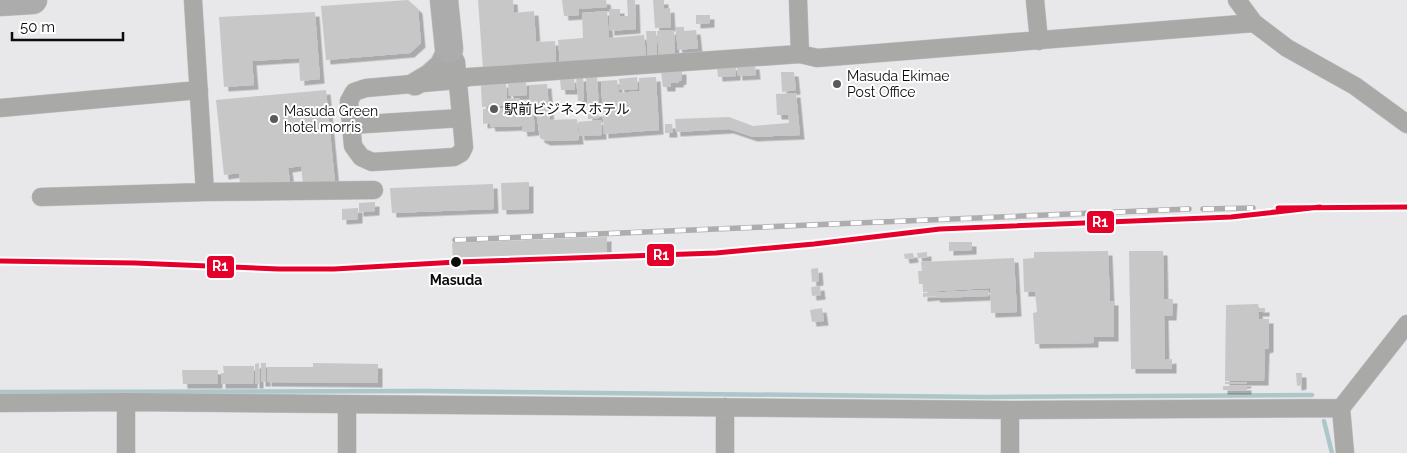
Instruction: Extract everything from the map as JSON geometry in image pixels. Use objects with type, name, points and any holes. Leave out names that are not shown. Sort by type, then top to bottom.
[{"type":"main road","points":[[0,2],[33,0]]},
{"type":"main road","points":[[444,0],[449,49]]},
{"type":"street","points":[[192,0],[205,192]]},
{"type":"street","points":[[798,0],[800,54]]},
{"type":"street","points":[[1036,0],[1040,41]]},
{"type":"street","points":[[1237,0],[1254,23],[1287,48],[1355,86],[1407,124]]},
{"type":"street","points":[[449,49],[456,62],[457,80],[464,147],[461,153],[454,157],[400,161],[372,162],[361,158],[353,146],[349,101],[354,92],[366,88],[457,80],[479,76],[800,54],[817,58],[1254,23]]},
{"type":"street","points":[[414,84],[430,75],[441,65],[449,49]]},
{"type":"street","points":[[0,108],[199,90]]},
{"type":"street","points":[[351,125],[461,118]]},
{"type":"street","points":[[41,197],[205,192],[374,190]]},
{"type":"street","points":[[1346,453],[1341,408],[1407,324]]},
{"type":"street","points":[[0,403],[126,402],[1010,410],[1341,408]]},
{"type":"street","points":[[126,402],[126,453]]},
{"type":"street","points":[[347,404],[347,453]]},
{"type":"street","points":[[725,407],[725,453]]},
{"type":"street","points":[[1010,410],[1010,453]]},
{"type":"building","points":[[408,0],[418,9],[421,43],[410,53],[326,60],[321,6]]},
{"type":"building","points":[[478,0],[513,0],[514,13],[534,11],[536,42],[555,41],[556,64],[483,69]]},
{"type":"building","points":[[562,0],[606,0],[607,7],[578,9],[579,15],[564,16]]},
{"type":"building","points":[[627,0],[635,0],[636,29],[610,31],[609,9],[620,9],[620,16],[628,16]]},
{"type":"building","points":[[653,0],[664,0],[664,9],[670,8],[671,27],[655,28]]},
{"type":"building","points":[[607,11],[609,38],[644,35],[646,56],[560,63],[558,40],[583,38],[582,13]]},
{"type":"building","points":[[315,12],[320,79],[300,81],[299,58],[252,61],[254,85],[224,87],[219,17]]},
{"type":"building","points":[[696,15],[710,15],[710,23],[696,24]]},
{"type":"building","points":[[675,27],[684,27],[684,31],[696,30],[698,48],[678,50]]},
{"type":"building","points":[[674,30],[675,56],[659,57],[657,31]]},
{"type":"building","points":[[646,31],[656,31],[657,57],[648,57]]},
{"type":"building","points":[[737,65],[755,65],[756,75],[738,76]]},
{"type":"building","points":[[717,66],[736,66],[736,76],[718,77]]},
{"type":"building","points":[[682,70],[682,80],[679,83],[671,83],[671,87],[663,87],[661,71]]},
{"type":"building","points":[[781,72],[794,72],[796,90],[782,92]]},
{"type":"building","points":[[576,77],[583,77],[584,101],[578,101]]},
{"type":"building","points":[[586,77],[597,77],[599,108],[588,108]]},
{"type":"building","points":[[637,77],[638,89],[620,90],[619,79]]},
{"type":"building","points":[[656,77],[659,130],[604,134],[601,81],[617,80],[619,93],[640,91],[639,78]]},
{"type":"building","points":[[574,78],[575,90],[561,90],[560,79]]},
{"type":"building","points":[[526,81],[527,95],[509,96],[508,82]]},
{"type":"building","points":[[506,83],[507,99],[519,98],[520,104],[482,107],[481,85]]},
{"type":"building","points":[[547,84],[550,120],[577,119],[579,140],[546,141],[540,138],[535,104],[530,104],[529,85]]},
{"type":"building","points":[[326,90],[335,183],[303,185],[301,166],[288,168],[290,181],[240,186],[239,173],[224,175],[216,100]]},
{"type":"building","points":[[796,93],[800,135],[753,137],[729,129],[676,132],[675,119],[729,117],[753,126],[789,123],[788,115],[777,115],[776,94]]},
{"type":"building","points":[[533,107],[535,131],[523,132],[522,126],[491,127],[490,123],[483,124],[483,109]]},
{"type":"building","points":[[598,112],[599,118],[588,119],[588,113]]},
{"type":"building","points":[[601,120],[602,135],[580,136],[578,122]]},
{"type":"building","points":[[665,124],[672,124],[673,133],[665,133]]},
{"type":"building","points":[[529,182],[529,209],[502,210],[501,183]]},
{"type":"building","points":[[493,184],[494,209],[392,213],[390,188]]},
{"type":"building","points":[[375,202],[375,211],[359,212],[359,203]]},
{"type":"building","points":[[358,208],[358,219],[342,220],[342,209]]},
{"type":"building","points":[[607,237],[607,253],[453,259],[452,243]]},
{"type":"building","points":[[949,242],[972,242],[972,250],[949,251]]},
{"type":"building","points":[[1108,251],[1110,301],[1114,301],[1114,337],[1094,337],[1094,343],[1035,344],[1033,313],[1037,312],[1035,292],[1024,292],[1023,259],[1034,258],[1034,252]]},
{"type":"building","points":[[1129,251],[1163,251],[1164,299],[1173,299],[1172,316],[1164,316],[1165,360],[1172,359],[1172,369],[1131,369]]},
{"type":"building","points":[[927,252],[927,257],[918,258],[917,253]]},
{"type":"building","points":[[913,253],[914,258],[905,259],[904,254]]},
{"type":"building","points":[[1014,258],[1017,312],[991,313],[990,288],[923,292],[923,284],[919,284],[918,271],[922,271],[921,262]]},
{"type":"building","points":[[818,268],[819,281],[812,282],[811,269]]},
{"type":"building","points":[[820,286],[821,295],[812,296],[811,287]]},
{"type":"building","points":[[988,290],[989,296],[923,297],[923,293]]},
{"type":"building","points":[[1258,304],[1259,308],[1265,308],[1265,312],[1258,312],[1259,319],[1269,319],[1269,348],[1265,349],[1264,381],[1225,381],[1226,305]]},
{"type":"building","points":[[822,308],[824,321],[812,322],[810,310]]},
{"type":"building","points":[[259,363],[259,384],[255,384],[255,364]]},
{"type":"building","points":[[261,363],[266,363],[266,382],[261,382]]},
{"type":"building","points":[[313,363],[378,364],[378,383],[267,382],[267,367],[313,367]]},
{"type":"building","points":[[223,366],[254,366],[253,384],[221,384],[221,373],[224,373]]},
{"type":"building","points":[[182,370],[218,370],[218,384],[183,384]]},
{"type":"building","points":[[1296,373],[1302,373],[1302,385],[1297,386]]},
{"type":"building","points":[[1225,382],[1247,382],[1246,384],[1225,384]]},
{"type":"building","points":[[1223,386],[1247,386],[1247,390],[1223,390]]},
{"type":"waterway","points":[[0,392],[426,391],[985,397],[1312,395]]},
{"type":"waterway","points":[[1324,421],[1332,453]]},
{"type":"railway","points":[[1313,207],[1407,207]]},
{"type":"railway","points":[[0,261],[334,269],[457,262],[716,253],[940,229],[1231,217],[1320,207]]},
{"type":"railway","points":[[1203,209],[1253,208]]},
{"type":"railway","points":[[455,240],[1189,209]]},
{"type":"transit line","name":"R1","points":[[0,261],[334,269],[457,262],[716,253],[940,229],[1231,217],[1320,207]]},
{"type":"transit line","name":"R1","points":[[1278,208],[1407,207]]},
{"type":"place","name":"Masuda Ekimae Post Office","points":[[837,84]]},
{"type":"place","name":"駅前ビジネスホテル","points":[[494,109]]},
{"type":"place","name":"Masuda Green hotel morris","points":[[274,119]]},
{"type":"place","name":"Masuda","points":[[456,262]]}]
